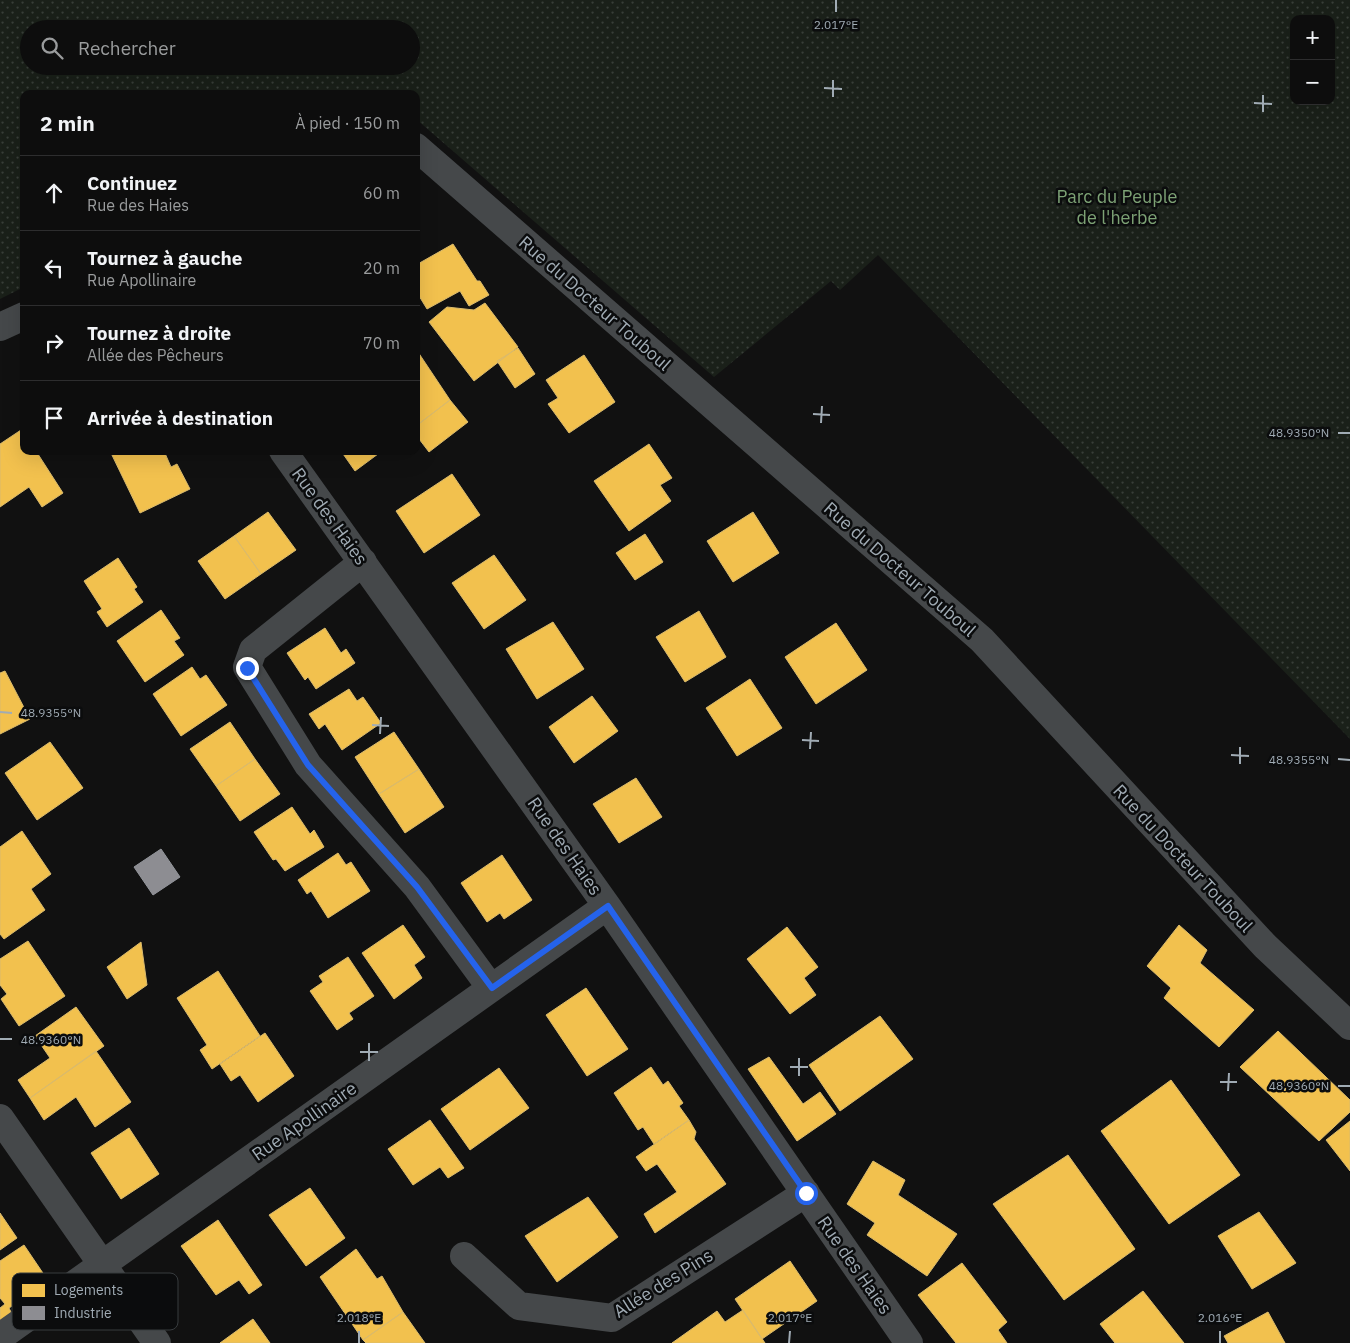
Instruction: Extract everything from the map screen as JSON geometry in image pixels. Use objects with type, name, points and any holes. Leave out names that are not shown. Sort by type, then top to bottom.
[{"type":"street","name":"Rue du Docteur Touboul","points":[[420,150],[982,640],[1265,946],[1350,1026]]},
{"type":"street","points":[[0,327],[20,318]]},
{"type":"street","name":"Rue des Haies","points":[[286,455],[608,906],[909,1343]]},
{"type":"street","points":[[363,562],[253,650],[247,668],[308,765],[417,887],[492,988]]},
{"type":"street","name":"Rue Apollinaire","points":[[90,1273],[608,906]]},
{"type":"street","points":[[0,1118],[109,1273]]},
{"type":"street","name":"Allée des Pins","points":[[464,1256],[519,1306],[612,1318],[806,1193]]},
{"type":"street","name":"Rue Apollinaire","points":[[0,1337],[12,1328]]},
{"type":"street","points":[[148,1330],[157,1343]]},
{"type":"green space","name":"Parc du Peuple de l'herbe","points":[[0,0],[1350,0],[1350,739],[878,255],[840,290],[831,281],[714,377],[420,122],[420,90],[20,90],[20,289],[0,299]]},
{"type":"building: Logements","points":[[453,244],[477,281],[480,281],[489,295],[469,306],[460,291],[427,309],[420,298],[420,263]]},
{"type":"building: Logements","points":[[485,303],[518,347],[474,381],[429,322],[447,307],[474,310]]},
{"type":"building: Logements","points":[[518,348],[535,374],[515,388],[497,361]]},
{"type":"building: Logements","points":[[420,355],[450,400],[420,423]]},
{"type":"building: Logements","points":[[584,355],[615,402],[569,433],[548,404],[558,398],[546,380]]},
{"type":"building: Logements","points":[[450,400],[468,422],[429,452],[420,440],[420,423]]},
{"type":"building: Logements","points":[[20,431],[20,455],[39,455],[63,493],[42,507],[29,487],[0,507],[0,444]]},
{"type":"building: Logements","points":[[649,444],[672,478],[660,485],[671,501],[629,531],[594,481]]},
{"type":"building: Logements","points":[[112,455],[166,455],[171,467],[177,464],[190,489],[140,513]]},
{"type":"building: Logements","points":[[344,455],[377,455],[355,471]]},
{"type":"building: Logements","points":[[452,474],[480,515],[424,553],[396,511]]},
{"type":"building: Logements","points":[[268,512],[296,550],[261,574],[234,536]]},
{"type":"building: Logements","points":[[753,512],[779,553],[733,582],[707,541]]},
{"type":"building: Logements","points":[[645,534],[663,562],[635,580],[616,553]]},
{"type":"building: Logements","points":[[234,536],[261,574],[225,599],[198,561]]},
{"type":"building: Logements","points":[[494,555],[526,600],[484,629],[452,583]]},
{"type":"building: Logements","points":[[118,558],[137,587],[134,589],[143,602],[107,627],[97,612],[102,609],[84,581]]},
{"type":"building: Logements","points":[[161,610],[180,638],[174,641],[184,655],[145,682],[117,641]]},
{"type":"building: Logements","points":[[699,611],[726,657],[685,682],[656,637]]},
{"type":"building: Logements","points":[[553,622],[584,669],[537,699],[506,649]]},
{"type":"building: Logements","points":[[836,623],[867,670],[816,704],[785,657]]},
{"type":"building: Logements","points":[[325,628],[341,653],[346,649],[355,663],[316,689],[308,677],[305,680],[287,653]]},
{"type":"building: Logements","points":[[192,667],[200,679],[206,675],[227,705],[181,736],[153,694]]},
{"type":"building: Logements","points":[[5,671],[30,719],[0,734],[0,673]]},
{"type":"building: Logements","points":[[750,679],[782,728],[737,756],[706,708]]},
{"type":"building: Logements","points":[[349,689],[357,701],[363,697],[381,723],[342,750],[325,724],[319,729],[309,714]]},
{"type":"building: Logements","points":[[592,696],[618,731],[574,763],[549,727]]},
{"type":"building: Logements","points":[[230,722],[255,759],[216,786],[190,749]]},
{"type":"building: Logements","points":[[394,732],[419,769],[379,794],[355,757]]},
{"type":"building: Logements","points":[[50,742],[83,788],[37,820],[5,773]]},
{"type":"building: Logements","points":[[255,759],[280,794],[240,821],[216,786]]},
{"type":"building: Logements","points":[[419,769],[444,807],[405,833],[379,794]]},
{"type":"building: Logements","points":[[636,778],[662,817],[619,843],[593,804]]},
{"type":"building: Logements","points":[[292,807],[310,834],[314,830],[324,847],[285,871],[276,859],[273,860],[254,832]]},
{"type":"building: Logements","points":[[22,831],[51,874],[31,889],[45,910],[4,939],[0,934],[0,847]]},
{"type":"building: Logements","points":[[338,853],[346,865],[351,862],[370,891],[328,918],[311,891],[307,894],[298,880]]},
{"type":"building: Logements","points":[[502,855],[532,900],[504,919],[500,913],[487,922],[461,883]]},
{"type":"building: Logements","points":[[403,925],[425,957],[414,965],[422,978],[394,999],[362,953]]},
{"type":"building: Logements","points":[[1179,925],[1207,950],[1200,963],[1254,1010],[1219,1047],[1164,998],[1171,988],[1147,966]]},
{"type":"building: Logements","points":[[787,927],[818,967],[804,978],[816,995],[790,1014],[747,959]]},
{"type":"building: Logements","points":[[28,941],[65,996],[19,1026],[1,999],[7,994],[0,985],[0,959]]},
{"type":"building: Logements","points":[[141,942],[147,985],[127,999],[107,967]]},
{"type":"building: Logements","points":[[348,957],[374,996],[349,1013],[353,1019],[337,1030],[310,991],[323,982],[319,976]]},
{"type":"building: Logements","points":[[218,971],[260,1036],[212,1069],[200,1050],[207,1045],[177,998]]},
{"type":"building: Logements","points":[[586,988],[628,1049],[587,1076],[546,1015]]},
{"type":"building: Logements","points":[[76,1007],[104,1046],[30,1098],[18,1080],[50,1058],[35,1036]]},
{"type":"building: Logements","points":[[880,1016],[913,1059],[840,1111],[809,1065]]},
{"type":"building: Logements","points":[[1278,1031],[1350,1100],[1350,1112],[1319,1141],[1240,1067]]},
{"type":"building: Logements","points":[[265,1033],[294,1076],[258,1102],[240,1075],[231,1081],[220,1064]]},
{"type":"building: Logements","points":[[96,1051],[131,1102],[95,1127],[76,1097],[44,1120],[30,1098]]},
{"type":"building: Logements","points":[[769,1057],[803,1104],[820,1092],[836,1114],[797,1141],[748,1069]]},
{"type":"building: Logements","points":[[651,1067],[663,1085],[668,1081],[683,1103],[679,1106],[689,1120],[654,1144],[643,1127],[638,1130],[614,1093]]},
{"type":"building: Logements","points":[[499,1068],[529,1108],[470,1150],[441,1109]]},
{"type":"building: Logements","points":[[1171,1080],[1240,1175],[1169,1224],[1101,1131]]},
{"type":"building: Logements","points":[[430,1120],[464,1168],[448,1178],[440,1167],[413,1185],[388,1149]]},
{"type":"building: Logements","points":[[689,1120],[696,1132],[694,1139],[726,1184],[655,1233],[644,1214],[677,1192],[657,1164],[646,1171],[636,1157]]},
{"type":"building: Logements","points":[[1350,1121],[1350,1171],[1326,1140]]},
{"type":"building: Logements","points":[[129,1128],[159,1174],[121,1199],[91,1153]]},
{"type":"building: Logements","points":[[1068,1155],[1135,1249],[1064,1300],[993,1204]]},
{"type":"building: Logements","points":[[873,1161],[905,1180],[898,1195],[957,1234],[927,1276],[867,1235],[875,1223],[847,1204]]},
{"type":"building: Logements","points":[[310,1188],[345,1238],[306,1266],[269,1215]]},
{"type":"building: Logements","points":[[588,1197],[618,1237],[557,1282],[525,1236]]},
{"type":"building: Logements","points":[[1259,1212],[1296,1263],[1252,1289],[1218,1236]]},
{"type":"building: Logements","points":[[0,1213],[17,1238],[0,1250]]},
{"type":"building: Logements","points":[[218,1220],[262,1285],[249,1294],[239,1280],[216,1295],[181,1246]]},
{"type":"building: Logements","points":[[24,1245],[43,1273],[12,1273],[12,1306],[9,1308],[12,1314],[0,1322],[0,1308],[5,1304],[0,1298],[0,1261]]},
{"type":"building: Logements","points":[[356,1249],[377,1279],[382,1276],[403,1312],[363,1340],[320,1277]]},
{"type":"building: Logements","points":[[790,1261],[817,1301],[762,1339],[735,1299]]},
{"type":"building: Logements","points":[[962,1263],[1007,1322],[998,1330],[1007,1343],[956,1343],[918,1295]]},
{"type":"building: Logements","points":[[1143,1291],[1184,1343],[1115,1343],[1100,1324]]},
{"type":"building: Logements","points":[[743,1310],[765,1343],[672,1343],[717,1311],[725,1322]]},
{"type":"building: Logements","points":[[403,1312],[425,1343],[366,1343],[363,1340]]},
{"type":"building: Logements","points":[[1268,1312],[1285,1343],[1228,1343],[1224,1336]]},
{"type":"building: Logements","points":[[253,1319],[270,1343],[220,1343]]},
{"type":"building: Industrie","points":[[161,849],[180,877],[153,895],[134,867]]},
{"type":"route","points":[[247,668],[308,765],[417,887],[492,988],[608,906],[806,1193]]}]
